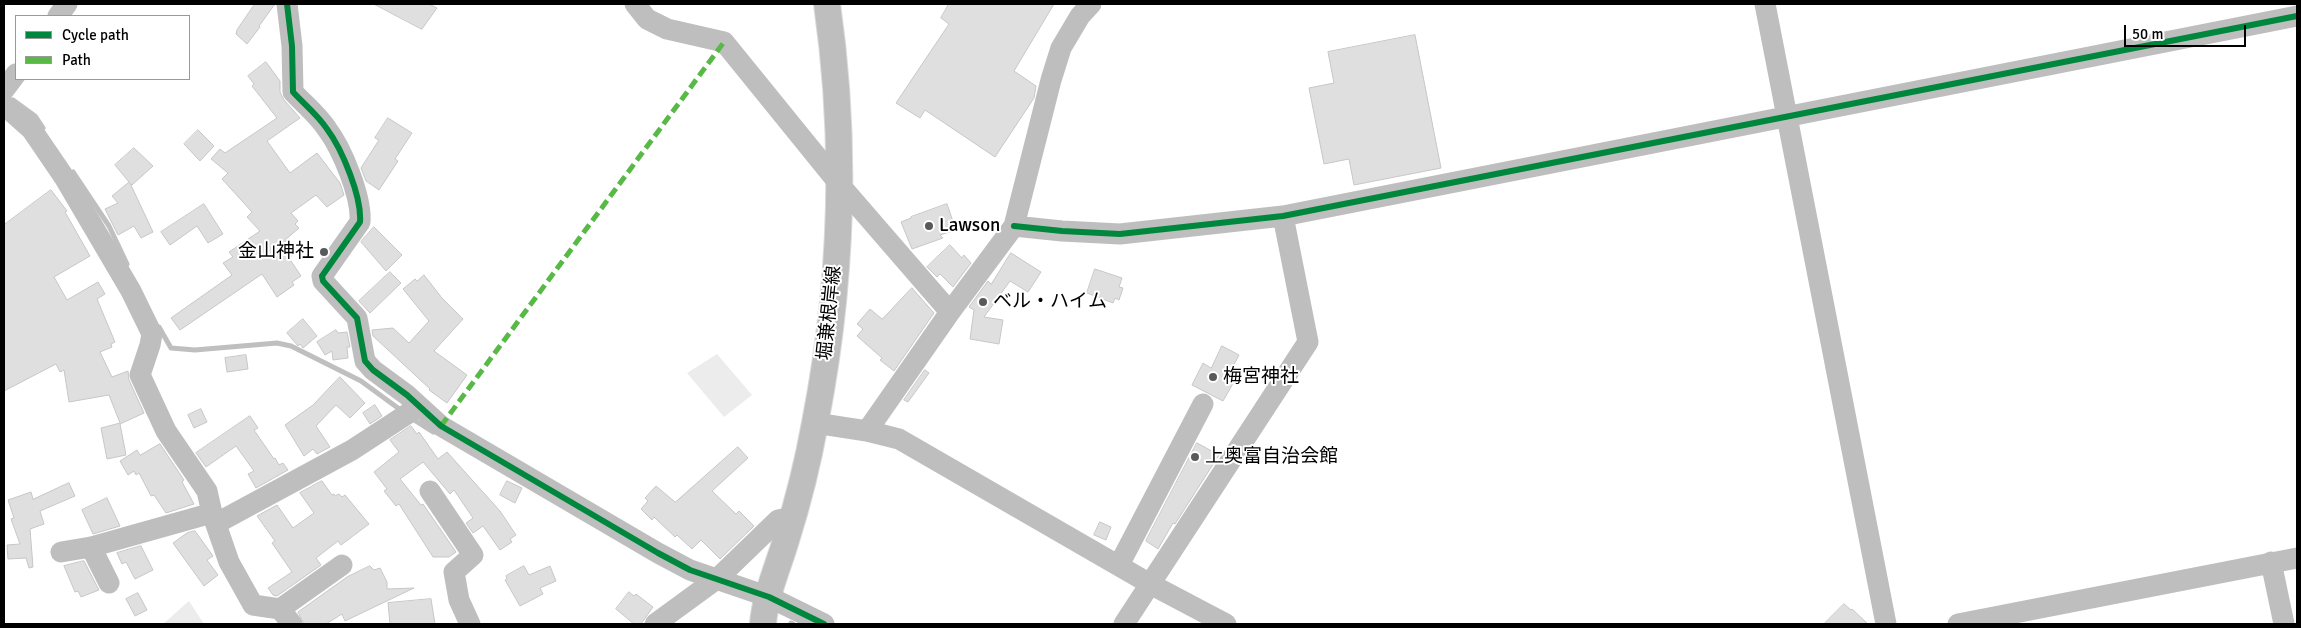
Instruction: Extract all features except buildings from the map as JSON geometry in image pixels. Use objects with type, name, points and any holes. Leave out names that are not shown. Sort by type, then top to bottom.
[{"type":"main road","name":"堀兼根岸線","points":[[763,615],[793,517],[815,423],[834,300],[840,186],[837,99],[827,4]]},
{"type":"street","points":[[59,15],[67,4]]},
{"type":"street","points":[[287,4],[292,46],[293,92],[327,128],[334,140],[356,190],[361,213],[360,222],[322,276],[323,281],[357,318],[366,361],[373,370],[407,396],[411,412]]},
{"type":"street","points":[[633,4],[646,19],[667,29],[724,42],[840,186],[950,312]]},
{"type":"street","points":[[867,431],[950,312],[1014,226],[1061,48],[1080,16],[1091,4]]},
{"type":"street","points":[[1765,4],[1886,624]]},
{"type":"street","points":[[1014,226],[1120,234],[1283,216],[2297,16]]},
{"type":"street","points":[[6,94],[64,177],[131,290],[152,334],[140,375],[166,431],[207,491],[229,562],[253,605],[286,616],[342,565]]},
{"type":"street","points":[[1124,624],[1152,585],[1308,342],[1283,216]]},
{"type":"street","points":[[1120,565],[1203,404]]},
{"type":"street","points":[[60,552],[91,547],[214,518],[352,450],[411,412]]},
{"type":"street","points":[[411,412],[441,426],[690,570],[710,585],[763,615],[824,624]]},
{"type":"street","points":[[815,423],[867,431],[899,439],[1152,585],[1226,624]]},
{"type":"street","points":[[430,491],[473,555],[454,572],[459,600],[470,624]]},
{"type":"street","points":[[655,624],[710,585],[778,520],[793,517]]},
{"type":"street","points":[[91,547],[109,582]]},
{"type":"street","points":[[1958,624],[2297,558]]},
{"type":"street","points":[[2271,562],[2284,624]]},
{"type":"shaded area","points":[[717,354],[752,395],[724,417],[687,373]]},
{"type":"shaded area","points":[[189,601],[204,624],[163,624]]},
{"type":"waterway","points":[[13,100],[35,116],[43,128]]},
{"type":"waterway","points":[[73,172],[109,226],[127,264]]},
{"type":"waterway","points":[[159,327],[171,348],[195,350],[277,343],[291,346],[361,381],[402,411]]},
{"type":"waterway","points":[[411,418],[433,432]]},
{"type":"marked path","points":[[441,426],[724,42]]},
{"type":"cycle path","points":[[287,4],[292,46],[293,92],[319,119],[333,138],[345,161],[358,200],[360,222],[322,276],[323,281],[357,318],[365,361],[373,370],[407,395],[441,426],[658,553],[690,570],[769,597],[824,624]]},
{"type":"cycle path","points":[[1014,226],[1120,234],[1283,216],[2297,16]]},
{"type":"place","name":"Lawson","points":[[929,226]]},
{"type":"place","name":"金山神社","points":[[324,252]]},
{"type":"place","name":"ベル・ハイム","points":[[983,302]]},
{"type":"place","name":"梅宮神社","points":[[1213,377]]},
{"type":"place","name":"上奥富自治会館","points":[[1195,457]]}]
